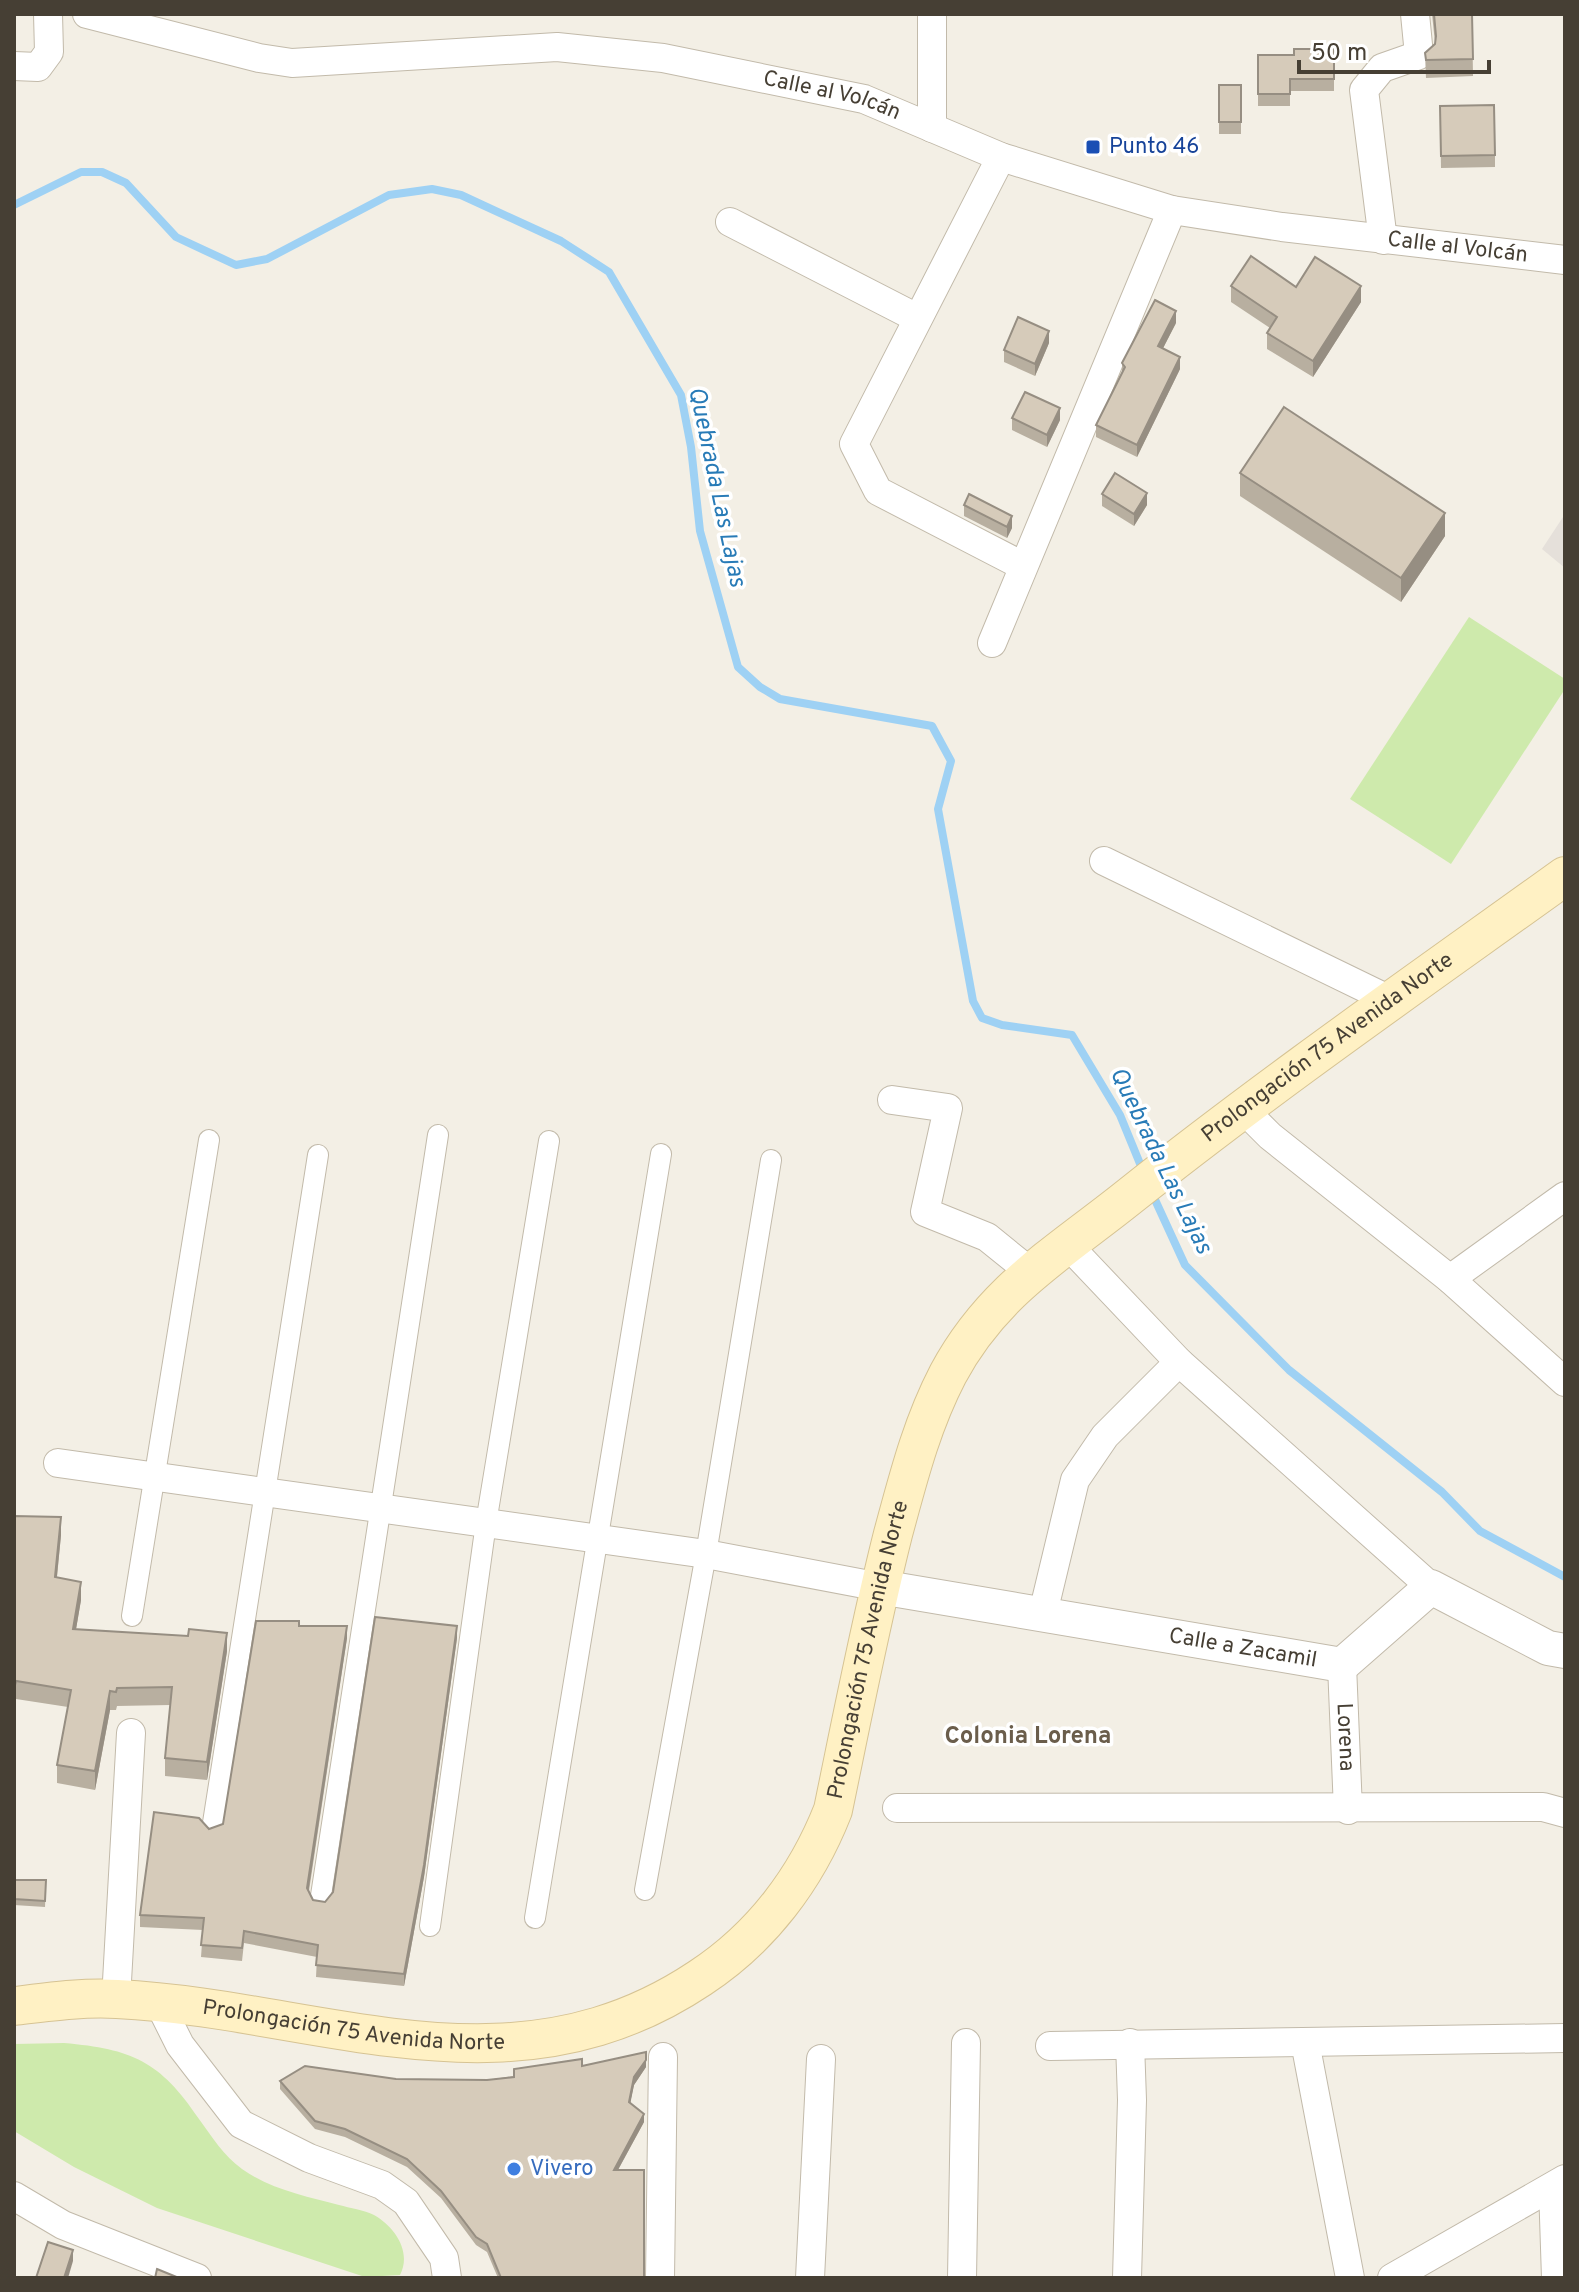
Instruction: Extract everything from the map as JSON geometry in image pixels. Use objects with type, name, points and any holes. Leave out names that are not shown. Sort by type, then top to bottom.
[{"type":"main road","name":"Prolongación 75 Avenida Norte","points":[[14,2006],[116,1999],[159,2003],[394,2041],[475,2044],[549,2039],[601,2027],[662,2004],[713,1970],[757,1934],[820,1843],[833,1810],[880,1587],[917,1441],[949,1373],[983,1321],[1029,1271],[1243,1109],[1565,876]]},
{"type":"street","points":[[14,66],[38,67],[49,52],[48,14]]},
{"type":"street","name":"Calle al Volcán","points":[[87,14],[259,58],[292,63],[557,47],[646,55],[840,93],[1001,157],[1172,210],[1383,240],[1565,260]]},
{"type":"street","points":[[932,14],[932,128]]},
{"type":"street","points":[[1383,240],[1364,90],[1382,68],[1419,55],[1415,14]]},
{"type":"street","points":[[1001,157],[854,444],[878,491],[1023,566]]},
{"type":"street","points":[[992,643],[1172,210]]},
{"type":"street","points":[[730,222],[917,318]]},
{"type":"street","points":[[1104,861],[1392,1001]]},
{"type":"street","points":[[892,1100],[948,1108],[925,1212],[987,1237],[1029,1271]]},
{"type":"street","points":[[1243,1109],[1270,1136],[1450,1279],[1565,1382]]},
{"type":"street","points":[[320,1902],[438,1135]]},
{"type":"street","points":[[132,1616],[209,1140]]},
{"type":"street","points":[[430,1926],[486,1523],[549,1141]]},
{"type":"street","points":[[535,1918],[661,1154]]},
{"type":"street","points":[[212,1829],[318,1155]]},
{"type":"street","points":[[645,1890],[706,1554],[771,1160]]},
{"type":"street","points":[[1450,1279],[1565,1196]]},
{"type":"street","points":[[1081,1233],[1179,1362],[1431,1587],[1548,1648],[1565,1651]]},
{"type":"street","points":[[1043,1613],[1075,1480],[1105,1436],[1179,1362]]},
{"type":"street","points":[[58,1463],[706,1554],[880,1587]]},
{"type":"street","name":"Calle a Zacamil","points":[[880,1587],[1342,1665],[1431,1587]]},
{"type":"street","name":"Lorena","points":[[1342,1665],[1348,1810]]},
{"type":"street","points":[[116,1999],[131,1733]]},
{"type":"street","points":[[897,1808],[1348,1810],[1543,1807],[1565,1813]]},
{"type":"street","points":[[159,2003],[180,2045],[241,2124],[309,2158],[382,2185],[406,2202],[444,2258],[447,2278]]},
{"type":"street","points":[[1050,2046],[1565,2038]]},
{"type":"street","points":[[1305,2042],[1350,2278]]},
{"type":"street","points":[[962,2278],[966,2043]]},
{"type":"street","points":[[1127,2278],[1132,2100],[1130,2043]]},
{"type":"street","points":[[660,2278],[663,2057]]},
{"type":"street","points":[[810,2278],[821,2059]]},
{"type":"street","points":[[1392,2278],[1430,2267],[1559,2183]]},
{"type":"street","points":[[1556,2278],[1559,2183]]},
{"type":"street","points":[[14,2196],[77,2231],[197,2278]]},
{"type":"shaded area","points":[[1565,514],[1565,568],[1542,549]]},
{"type":"green space","points":[[1469,617],[1565,679],[1565,689],[1451,864],[1350,799]]},
{"type":"green space","points":[[64,2043],[126,2054],[157,2071],[185,2099],[224,2152],[253,2176],[289,2192],[366,2212],[382,2220],[395,2233],[403,2249],[400,2275],[365,2277],[157,2208],[74,2167],[14,2131],[14,2044]]},
{"type":"building","points":[[1434,14],[1472,14],[1473,59],[1426,60],[1425,53],[1435,44]]},
{"type":"building","points":[[1294,49],[1334,49],[1334,79],[1290,79],[1290,94],[1258,94],[1258,55],[1294,55]]},
{"type":"building","points":[[1219,85],[1241,85],[1241,122],[1219,122]]},
{"type":"building","points":[[1494,105],[1495,155],[1441,156],[1440,106]]},
{"type":"building","points":[[1251,256],[1296,287],[1315,257],[1361,286],[1313,361],[1267,333],[1277,317],[1231,286]]},
{"type":"building","points":[[1155,300],[1176,311],[1158,346],[1180,357],[1137,445],[1096,425],[1125,367],[1122,363]]},
{"type":"building","points":[[1018,317],[1049,331],[1035,364],[1004,350]]},
{"type":"building","points":[[1025,392],[1060,408],[1047,435],[1012,418]]},
{"type":"building","points":[[1284,407],[1445,513],[1401,578],[1240,473]]},
{"type":"building","points":[[1115,473],[1147,493],[1134,514],[1102,494]]},
{"type":"building","points":[[969,494],[1012,516],[1007,527],[964,505]]},
{"type":"building","points":[[14,1516],[61,1517],[55,1577],[81,1582],[73,1629],[188,1636],[189,1629],[227,1633],[207,1762],[165,1758],[172,1687],[117,1688],[116,1692],[110,1691],[95,1771],[57,1765],[71,1690],[16,1681],[14,1685]]},
{"type":"building","points":[[375,1617],[457,1626],[424,1865],[404,1974],[316,1965],[318,1945],[244,1931],[242,1948],[201,1945],[204,1918],[140,1915],[154,1812],[199,1818],[209,1829],[223,1824],[256,1621],[299,1621],[299,1626],[347,1626],[307,1888],[313,1900],[325,1902],[333,1892]]},
{"type":"building","points":[[14,1880],[46,1880],[45,1901],[14,1899]]},
{"type":"building","name":"Vivero","points":[[646,2052],[646,2060],[634,2077],[629,2102],[644,2114],[614,2170],[644,2170],[644,2278],[501,2278],[487,2244],[476,2237],[441,2191],[407,2159],[345,2129],[315,2121],[280,2081],[305,2066],[396,2079],[487,2080],[514,2077],[514,2069],[582,2059],[582,2066]]},
{"type":"building","points":[[48,2242],[73,2250],[64,2278],[36,2278]]},
{"type":"building","points":[[157,2269],[179,2278],[155,2278]]},
{"type":"waterway","name":"Quebrada Las Lajas","points":[[14,205],[81,172],[102,172],[126,183],[176,237],[236,265],[267,259],[389,195],[432,189],[461,195],[561,241],[609,272],[681,395],[691,447],[700,531],[738,667],[760,687],[780,699],[932,726],[951,761],[938,809],[973,1001],[982,1018],[1002,1025],[1072,1035],[1120,1115],[1143,1171]]},
{"type":"waterway","name":"Quebrada Las Lajas","points":[[1151,1191],[1185,1265],[1289,1370],[1442,1492],[1480,1531],[1565,1577]]},
{"type":"place","name":"Punto 46","points":[[1093,147]]},
{"type":"place","name":"Vivero","points":[[514,2169]]},
{"type":"district","name":"Colonia Lorena","points":[[1028,1737]]}]
